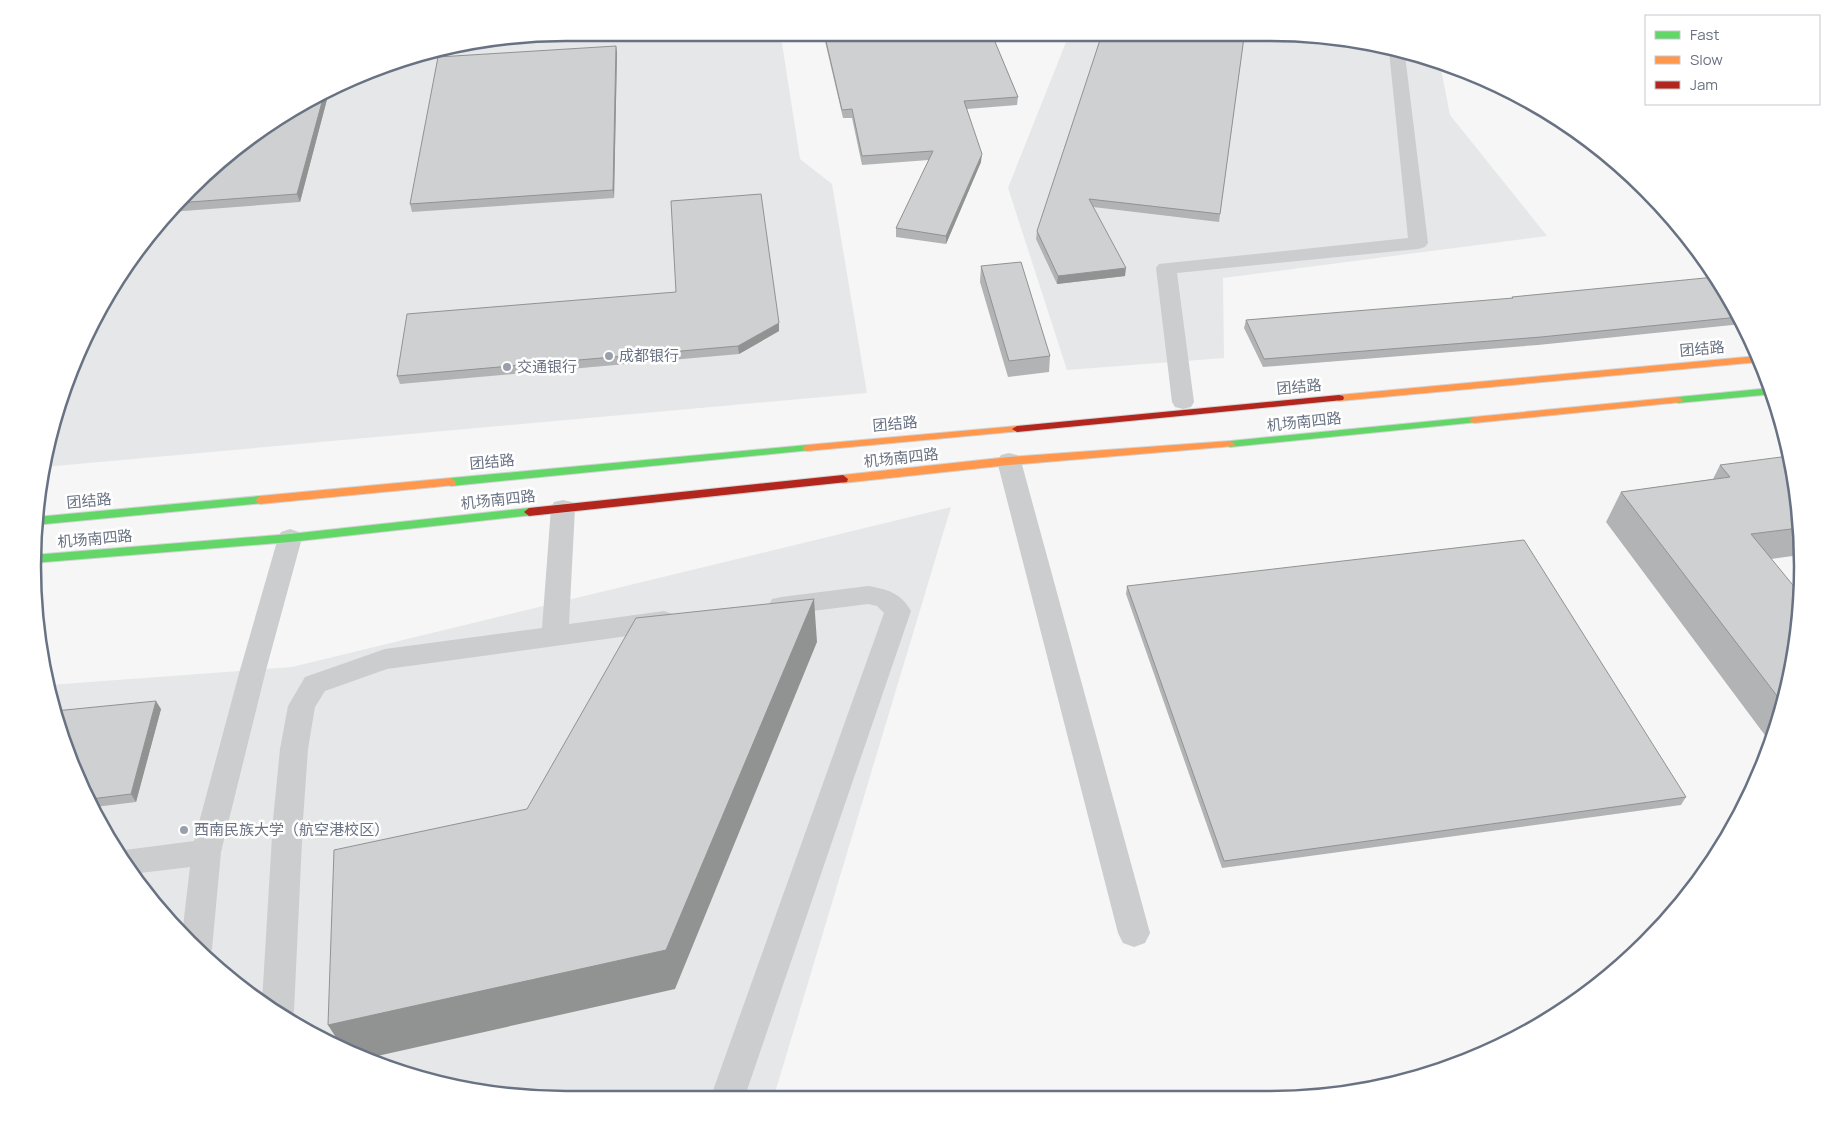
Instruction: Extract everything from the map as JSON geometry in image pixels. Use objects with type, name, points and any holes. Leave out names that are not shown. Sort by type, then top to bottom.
[{"type":"main road","name":"团结路","points":[[43,520],[1752,360]]},
{"type":"main road","name":"机场南四路","points":[[41,558],[290,538],[1009,461],[1191,448],[1764,391]]},
{"type":"lane","points":[[1182,402],[1166,268],[1418,243],[1397,57]]},
{"type":"lane","points":[[1009,461],[1134,933]]},
{"type":"lane","points":[[555,634],[563,508]]},
{"type":"lane","points":[[197,939],[206,852],[253,670],[290,538]]},
{"type":"lane","points":[[730,1091],[898,611],[886,598],[868,595],[761,608]]},
{"type":"lane","points":[[278,1005],[288,820],[294,748],[302,706],[315,684],[384,659],[555,634],[692,617]]},
{"type":"lane","points":[[132,861],[206,852]]},
{"type":"shaded area","points":[[782,41],[800,159],[832,184],[867,393],[51,466],[59,430],[81,365],[95,334],[112,304],[130,274],[171,220],[220,171],[274,130],[334,95],[365,81],[430,59],[464,51],[532,42]]},
{"type":"shaded area","points":[[1066,41],[1303,42],[1371,51],[1441,70],[1450,115],[1547,236],[1223,278],[1224,358],[1067,370],[1008,188]]},
{"type":"shaded area","points":[[951,507],[776,1091],[532,1090],[464,1081],[397,1063],[334,1037],[274,1002],[220,961],[171,912],[130,858],[112,828],[95,798],[81,767],[69,735],[55,685],[292,667]]},
{"type":"building","points":[[826,41],[995,41],[1018,97],[964,101],[982,154],[946,236],[896,228],[933,151],[862,156],[852,109],[842,110]]},
{"type":"building","points":[[1100,41],[1243,41],[1220,214],[1089,199],[1126,268],[1058,276],[1037,231]]},
{"type":"building","points":[[616,46],[613,190],[410,204],[439,57]]},
{"type":"building","points":[[322,102],[297,194],[188,202],[220,171],[247,150],[274,130]]},
{"type":"building","points":[[761,194],[779,323],[738,346],[397,376],[407,314],[676,292],[671,201]]},
{"type":"building","points":[[1021,262],[1050,356],[1009,361],[981,266]]},
{"type":"building","points":[[1707,278],[1731,318],[1541,337],[1264,359],[1246,320],[1513,298]]},
{"type":"building","points":[[1782,457],[1793,529],[1751,534],[1793,586],[1789,634],[1777,696],[1621,492],[1730,477],[1720,465]]},
{"type":"building","points":[[1524,540],[1686,797],[1224,861],[1127,586]]},
{"type":"building","points":[[814,599],[666,950],[328,1025],[334,850],[527,809],[636,618]]},
{"type":"building","points":[[156,701],[131,794],[95,798],[81,767],[62,710]]},
{"type":"traffic: fast","points":[[1678,400],[1764,392]]},
{"type":"traffic: fast","points":[[1230,444],[1474,420]]},
{"type":"traffic: fast","points":[[451,482],[807,448]]},
{"type":"traffic: fast","points":[[43,520],[260,500]]},
{"type":"traffic: fast","points":[[41,558],[290,538],[529,512]]},
{"type":"traffic: slow","points":[[1339,398],[1752,360]]},
{"type":"traffic: slow","points":[[1474,420],[1678,400]]},
{"type":"traffic: slow","points":[[807,448],[1017,429]]},
{"type":"traffic: slow","points":[[843,479],[1009,461],[1230,444]]},
{"type":"traffic: slow","points":[[260,500],[451,482]]},
{"type":"traffic: jam","points":[[1017,429],[1339,398]]},
{"type":"traffic: jam","points":[[529,512],[843,479]]},
{"type":"place","name":"成都银行","points":[[609,356]]},
{"type":"place","name":"交通银行","points":[[507,367]]},
{"type":"place","name":"西南民族大学（航空港校区）","points":[[184,830]]}]
